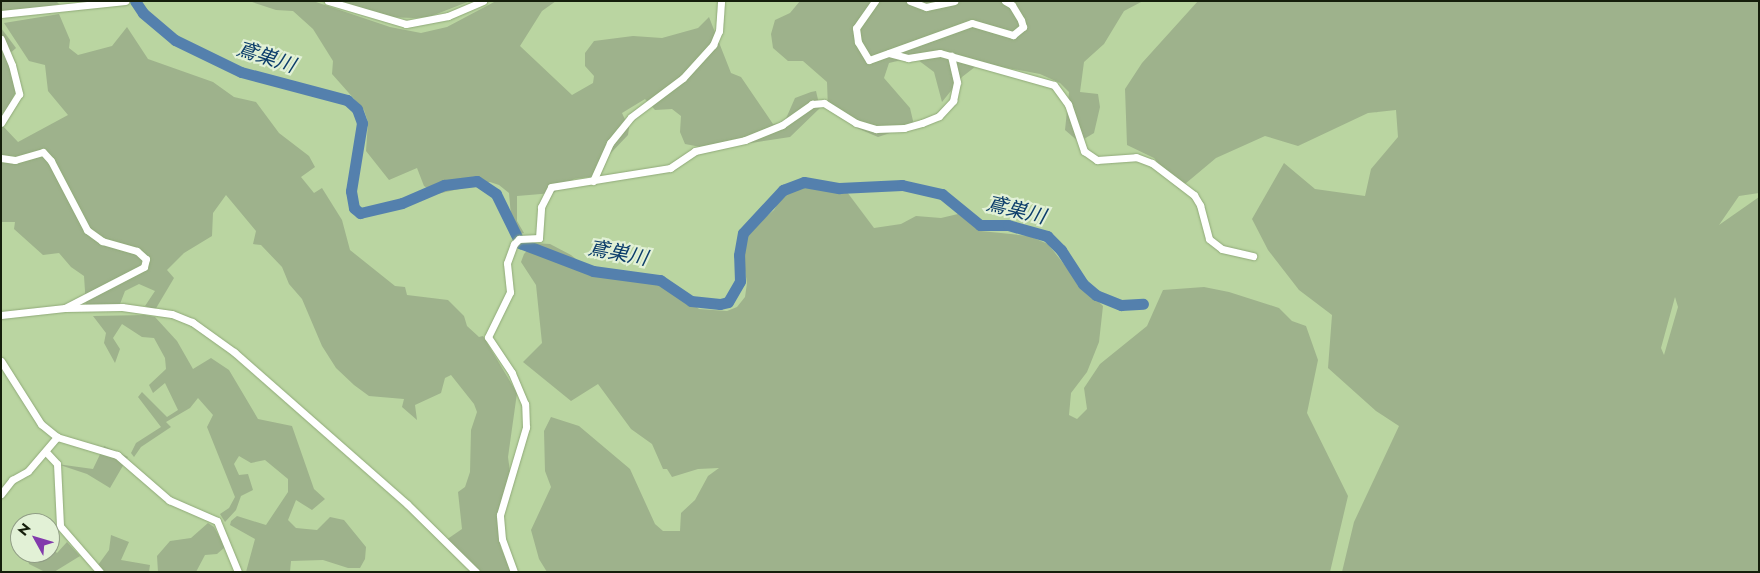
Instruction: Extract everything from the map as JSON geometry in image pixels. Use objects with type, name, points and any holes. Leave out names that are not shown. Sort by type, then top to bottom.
[{"type":"street","points":[[1,14],[125,1]]},
{"type":"street","points":[[328,1],[406,24],[448,16],[483,1]]},
{"type":"street","points":[[593,180],[610,144],[631,117],[683,78],[713,45],[719,30],[721,1]]},
{"type":"street","points":[[875,1],[857,24],[858,42],[869,60],[972,23],[1013,34],[1023,27],[1012,5],[1005,1]]},
{"type":"street","points":[[910,1],[926,7],[954,1]]},
{"type":"street","points":[[1,39],[12,65],[19,94],[1,123]]},
{"type":"street","points":[[889,53],[900,58],[940,53],[1054,85],[1068,104],[1084,151],[1097,160],[1136,157],[1152,164],[1194,195],[1200,205],[1209,238],[1222,249],[1252,256]]},
{"type":"street","points":[[514,572],[502,540],[500,515],[526,427],[525,404],[512,373],[488,337],[510,292],[507,263],[514,244],[519,239],[539,238],[545,195],[558,184],[670,168],[695,151],[745,140],[782,125],[812,104],[824,102],[856,123],[876,128],[904,128],[922,123],[939,116],[953,101],[957,82],[951,56]]},
{"type":"street","points":[[1,158],[16,160],[43,152],[52,161],[87,230],[102,241],[137,251],[146,259],[144,267],[65,308]]},
{"type":"street","points":[[1,315],[65,308],[151,310],[172,314],[209,332],[407,504],[476,572]]},
{"type":"street","points":[[1,361],[41,424],[57,437],[117,455],[169,500],[217,521],[238,572]]},
{"type":"street","points":[[1,494],[12,480],[28,471],[57,437]]},
{"type":"street","points":[[46,452],[57,464],[60,526],[100,572]]},
{"type":"green space","points":[[1,1],[56,1],[59,4],[1,18]]},
{"type":"green space","points":[[249,1],[313,1],[390,27],[421,33],[447,27],[496,1],[556,1],[542,11],[520,46],[572,95],[593,83],[594,76],[585,66],[585,53],[594,41],[633,36],[662,38],[698,28],[709,17],[731,73],[741,77],[773,124],[784,123],[795,98],[811,92],[816,91],[820,108],[790,137],[711,149],[685,144],[680,132],[681,116],[672,109],[655,110],[645,99],[622,113],[629,128],[628,135],[608,156],[597,176],[574,179],[553,193],[517,196],[517,221],[524,233],[519,234],[511,216],[509,193],[499,185],[490,182],[437,194],[424,186],[417,168],[389,180],[366,151],[368,122],[364,110],[332,74],[333,61],[313,29],[293,11],[276,10]]},
{"type":"green space","points":[[338,1],[470,1],[429,17],[414,18],[384,17]]},
{"type":"green space","points":[[800,1],[1143,1],[1124,11],[1104,44],[1084,62],[1080,92],[1098,94],[1100,107],[1094,133],[1079,142],[1065,130],[1069,92],[1060,83],[1040,74],[980,63],[962,77],[942,102],[934,72],[914,57],[889,63],[884,78],[910,108],[914,125],[878,137],[857,128],[828,109],[827,82],[803,61],[788,61],[773,48],[771,34],[775,20],[790,13]]},
{"type":"green space","points":[[1198,1],[1759,1],[1759,193],[1739,196],[1719,225],[1759,197],[1759,572],[1342,572],[1354,522],[1399,426],[1376,411],[1328,368],[1332,315],[1299,290],[1268,250],[1252,219],[1284,163],[1315,189],[1365,196],[1371,169],[1398,137],[1396,110],[1368,113],[1298,146],[1265,136],[1216,158],[1179,189],[1154,158],[1127,145],[1125,89],[1142,63]],"holes":[[[1675,297],[1678,307],[1664,355],[1661,348]]]},
{"type":"green space","points":[[59,14],[70,40],[69,48],[78,55],[112,46],[127,27],[148,59],[213,82],[234,97],[256,102],[279,133],[309,156],[315,167],[301,177],[314,193],[322,188],[342,220],[350,250],[395,286],[405,287],[407,295],[448,300],[464,316],[467,326],[479,337],[483,336],[517,393],[508,457],[512,487],[498,521],[501,548],[512,572],[473,572],[446,540],[462,529],[458,492],[465,487],[470,472],[471,430],[477,412],[474,404],[451,375],[445,378],[441,393],[415,405],[417,420],[402,407],[404,399],[369,396],[354,385],[336,368],[322,346],[302,299],[289,284],[282,267],[261,245],[253,244],[256,231],[226,195],[213,213],[212,236],[184,253],[167,270],[174,278],[155,310],[145,306],[155,291],[139,284],[125,291],[120,304],[86,306],[84,276],[71,267],[59,253],[43,255],[14,229],[15,222],[1,222],[1,124],[18,142],[68,115],[48,91],[45,65],[29,61],[4,23]]},
{"type":"green space","points":[[1,28],[16,48],[7,56],[20,83],[1,122]]},
{"type":"green space","points":[[831,182],[844,188],[874,228],[901,224],[916,216],[941,218],[958,214],[981,231],[1029,236],[1048,244],[1074,277],[1103,306],[1099,342],[1087,372],[1071,393],[1069,415],[1077,419],[1087,409],[1084,388],[1100,364],[1147,326],[1163,290],[1204,287],[1229,292],[1279,308],[1292,321],[1306,326],[1318,360],[1307,413],[1348,496],[1330,572],[547,572],[539,559],[531,530],[551,487],[545,471],[544,431],[551,417],[579,426],[630,469],[655,524],[663,531],[680,531],[681,513],[695,500],[708,476],[719,468],[698,469],[672,477],[667,469],[663,469],[652,444],[631,429],[598,384],[571,401],[523,362],[542,343],[536,285],[521,262],[524,254],[534,243],[550,244],[571,255],[594,274],[620,277],[651,274],[669,282],[699,309],[727,311],[737,307],[745,297],[747,283],[742,251],[747,233],[774,210],[782,196],[802,188]]},
{"type":"green space","points":[[145,315],[155,317],[177,341],[193,369],[211,358],[229,370],[258,419],[292,426],[314,489],[325,499],[312,510],[296,500],[288,520],[296,528],[317,530],[330,517],[344,520],[366,547],[365,559],[360,568],[348,568],[323,560],[291,561],[290,572],[246,572],[255,539],[230,525],[231,521],[237,516],[266,525],[288,492],[288,479],[265,460],[251,463],[239,456],[234,464],[239,475],[248,474],[253,490],[241,496],[236,510],[225,522],[220,514],[229,508],[235,497],[207,427],[213,415],[198,398],[190,408],[166,422],[171,427],[141,447],[134,457],[131,453],[136,443],[161,427],[138,397],[142,392],[167,417],[178,410],[165,383],[153,393],[149,385],[166,369],[165,358],[154,338],[142,337],[122,324],[113,338],[120,349],[115,363],[104,343],[106,333],[93,316]]},
{"type":"green space","points":[[104,446],[128,457],[110,488],[87,474],[57,464],[93,469]]},
{"type":"green space","points":[[208,523],[214,527],[225,547],[217,554],[205,555],[196,572],[158,572],[157,556],[170,541],[191,538]]},
{"type":"green space","points":[[111,535],[129,542],[121,560],[150,565],[149,572],[101,572],[98,565],[109,550]]},
{"type":"green space","points":[[67,542],[80,556],[54,572],[45,572],[29,564],[60,563],[60,550]]},
{"type":"waterway","name":"鳶巣川","points":[[135,1],[143,13],[175,40],[241,72],[347,100],[357,109],[362,123],[351,191],[354,208],[360,213],[402,203],[444,185],[477,181],[496,194],[520,243],[593,271],[660,280],[691,301],[720,304],[728,302],[740,281],[739,255],[743,233],[783,190],[804,182],[839,188],[902,185],[942,194],[980,225],[1008,225],[1047,236],[1061,250],[1083,284],[1096,295],[1121,305],[1143,304]]}]
